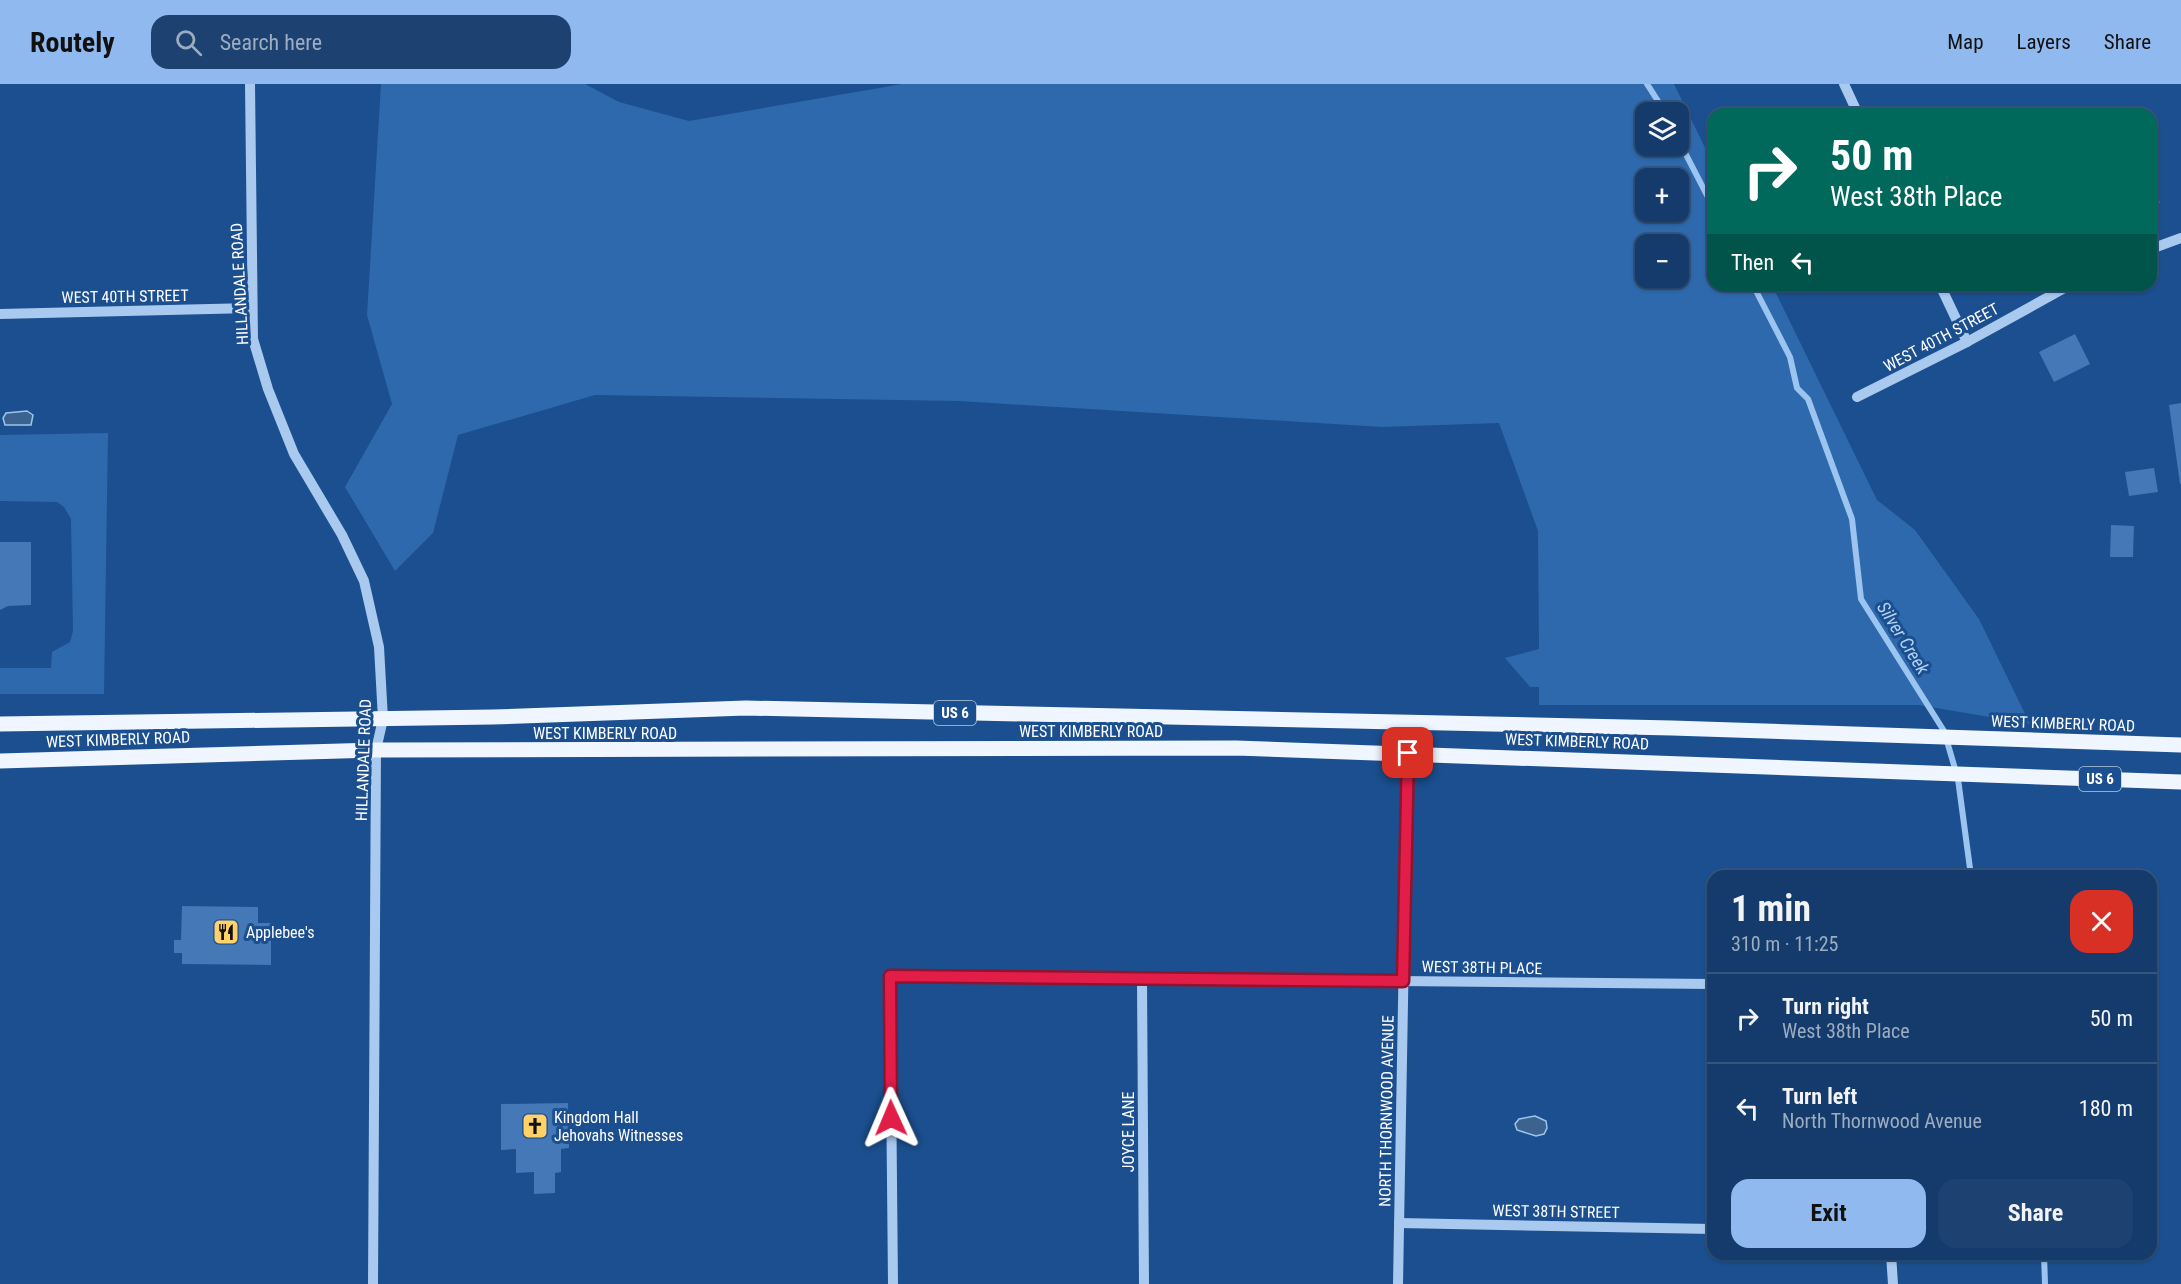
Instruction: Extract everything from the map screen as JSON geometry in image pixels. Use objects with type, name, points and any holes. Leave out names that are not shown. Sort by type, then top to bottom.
[{"type":"main road","name":"WEST KIMBERLY ROAD","points":[[0,724],[382,719],[746,708],[1408,722],[2181,745]]},
{"type":"main road","name":"WEST KIMBERLY ROAD","points":[[0,761],[376,750],[1236,748],[2181,782]]},
{"type":"street","name":"HILLANDALE ROAD","points":[[250,84],[254,339],[268,389],[294,454],[342,535],[364,581],[379,647],[382,719],[376,750],[373,1284]]},
{"type":"street","points":[[1844,84],[1855,108]]},
{"type":"street","points":[[2157,247],[2181,237]]},
{"type":"street","points":[[1943,291],[1967,342]]},
{"type":"street","name":"WEST 40TH STREET","points":[[1857,397],[1967,342],[2059,291]]},
{"type":"street","name":"WEST 40TH STREET","points":[[0,314],[252,308]]},
{"type":"street","name":"NORTH THORNWOOD AVENUE","points":[[1398,1284],[1408,722]]},
{"type":"street","name":"WEST 38TH PLACE","points":[[893,1284],[890,976],[1707,984]]},
{"type":"street","name":"JOYCE LANE","points":[[1142,980],[1144,1284]]},
{"type":"street","name":"WEST 38TH STREET","points":[[1399,1223],[1707,1228]]},
{"type":"street","points":[[1892,1260],[1893,1284]]},
{"type":"shaded area","points":[[381,84],[585,84],[619,102],[689,121],[902,84],[1674,84],[1683,102],[1635,102],[1635,156],[1689,156],[1689,115],[1707,152],[1707,291],[1775,291],[1877,500],[1915,530],[1979,619],[2030,724],[1919,705],[1539,705],[1539,687],[1530,687],[1505,658],[1539,649],[1538,531],[1499,423],[1382,427],[959,401],[595,395],[458,435],[433,533],[395,571],[345,487],[392,404],[367,315]]},
{"type":"shaded area","points":[[27,411],[33,415],[31,425],[5,425],[3,418],[6,413]]},
{"type":"shaded area","points":[[108,433],[104,694],[0,694],[0,668],[51,668],[52,652],[70,642],[73,631],[71,519],[64,507],[57,502],[0,501],[0,435]]},
{"type":"shaded area","points":[[1535,1116],[1546,1121],[1547,1128],[1544,1134],[1536,1136],[1517,1130],[1515,1124],[1519,1119]]},
{"type":"building","points":[[2075,334],[2090,364],[2054,382],[2039,352]]},
{"type":"building","points":[[2181,403],[2181,484],[2180,484],[2169,405]]},
{"type":"building","points":[[2154,468],[2158,492],[2129,496],[2125,472]]},
{"type":"building","points":[[2111,525],[2134,526],[2133,557],[2110,557]]},
{"type":"building","points":[[0,542],[31,542],[31,605],[8,606],[0,610]]},
{"type":"building","name":"Applebee's","points":[[182,906],[258,907],[258,923],[271,923],[271,965],[182,964],[182,953],[174,953],[174,940],[181,940]]},
{"type":"building","name":"Kingdom Hall Jehovahs Witnesses","points":[[568,1103],[569,1148],[561,1149],[561,1172],[555,1173],[555,1193],[534,1194],[534,1172],[516,1173],[516,1149],[501,1150],[501,1104]]},
{"type":"waterway","name":"Silver Creek","points":[[1647,84],[1659,102]]},
{"type":"waterway","name":"Silver Creek","points":[[1687,156],[1707,195]]},
{"type":"waterway","name":"Silver Creek","points":[[1756,291],[1790,357],[1797,388],[1808,399],[1852,519],[1861,599],[1944,731],[1958,779],[1970,870]]},
{"type":"waterway","name":"Silver Creek","points":[[2044,1260],[2045,1284]]},
{"type":"place","name":"Applebee's","points":[[226,932]]},
{"type":"place","name":"Kingdom Hall Jehovahs Witnesses","points":[[535,1126]]},
{"type":"route","points":[[891,1118],[890,976],[1403,981],[1408,753]]}]
